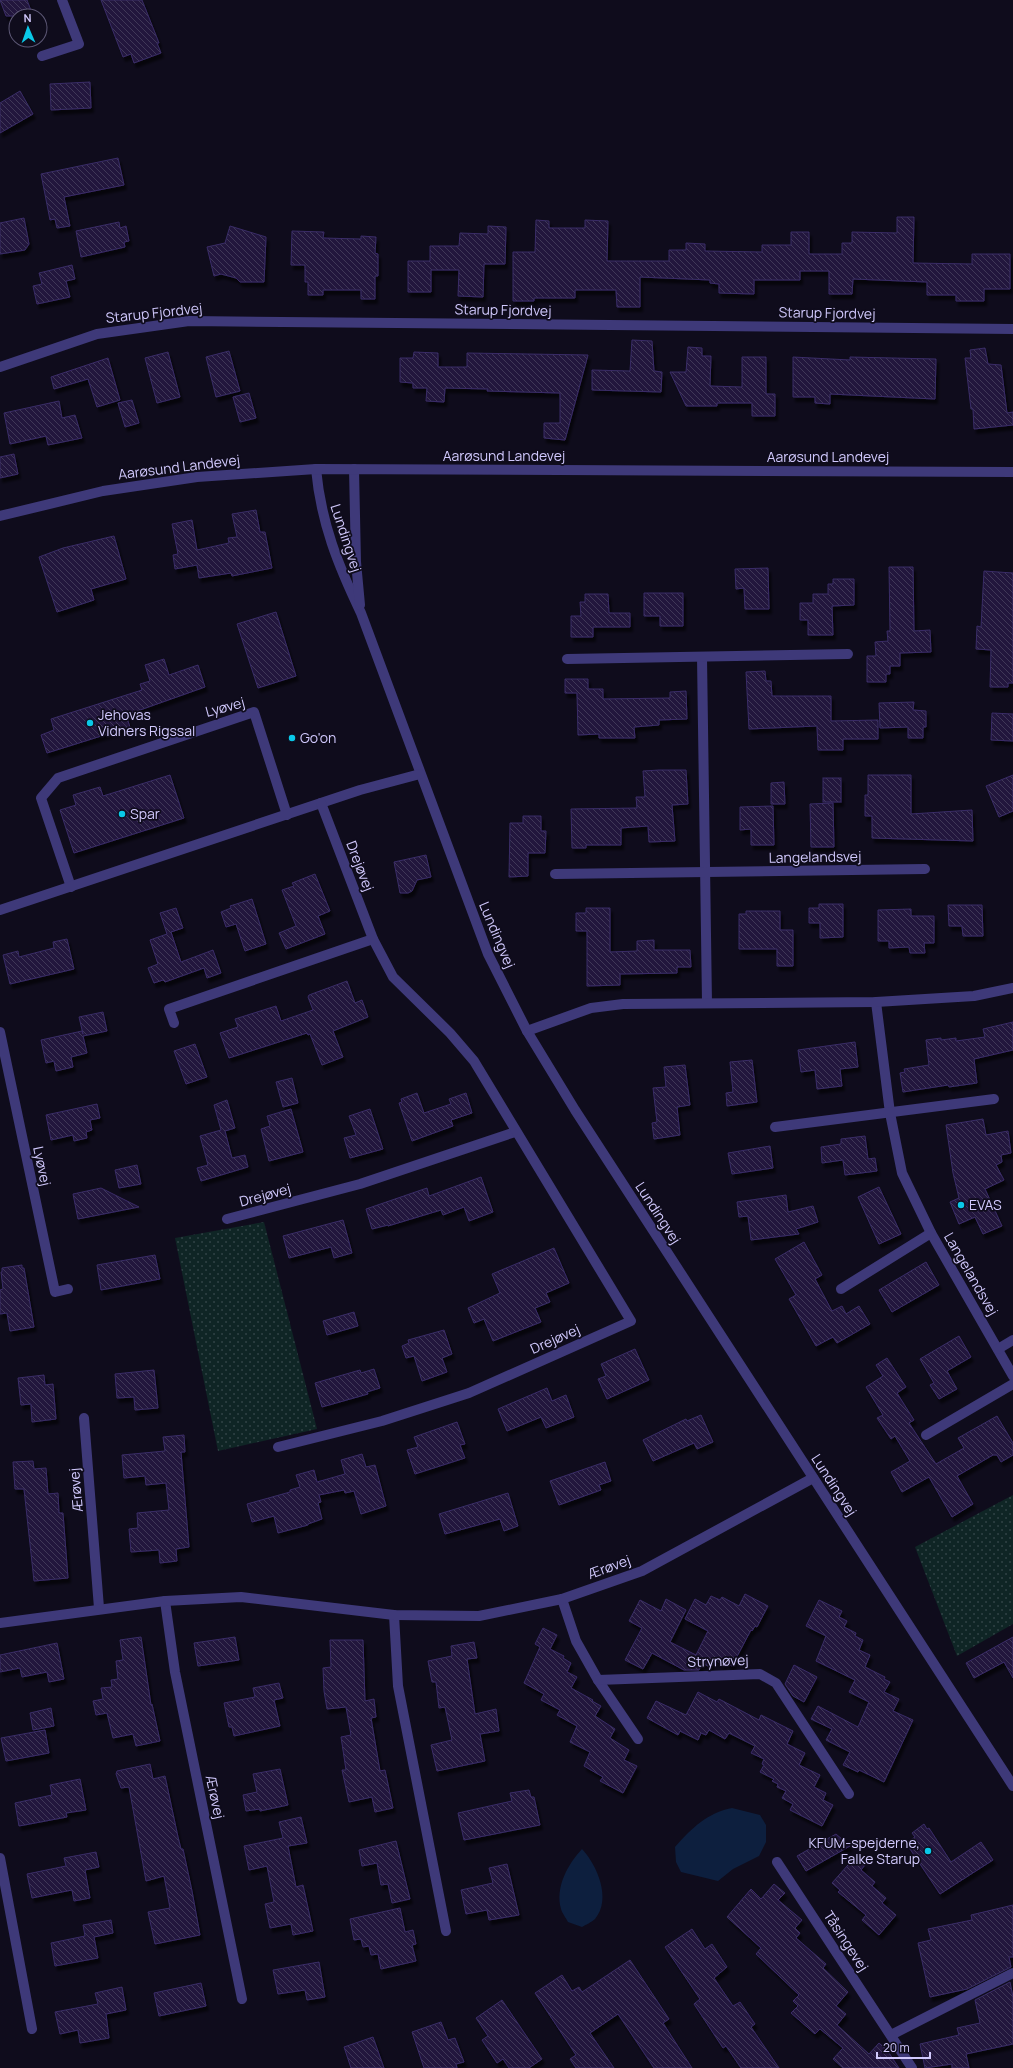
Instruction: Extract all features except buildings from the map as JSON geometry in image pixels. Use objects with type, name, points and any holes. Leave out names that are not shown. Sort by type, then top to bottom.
[{"type":"street","points":[[42,56],[79,44],[62,0]]},
{"type":"street","name":"Starup Fjordvej","points":[[0,367],[97,334],[189,321],[1013,329]]},
{"type":"street","name":"Lundingvej","points":[[354,469],[356,562],[361,613]]},
{"type":"street","name":"Aarøsund Landevej","points":[[0,516],[103,491],[182,479],[316,470],[1013,472]]},
{"type":"street","name":"Lundingvej","points":[[316,470],[318,496],[327,533],[341,571],[361,613],[488,954],[527,1032],[575,1110],[1013,1786]]},
{"type":"street","points":[[567,659],[848,654]]},
{"type":"street","points":[[702,657],[707,1004]]},
{"type":"street","name":"Lyøvej","points":[[71,887],[41,798],[58,778],[189,733],[254,712],[287,815]]},
{"type":"street","points":[[0,910],[360,790],[420,774]]},
{"type":"street","name":"Drejøvej","points":[[278,1447],[382,1421],[468,1393],[631,1321],[515,1132],[474,1062],[450,1033],[394,977],[373,939],[321,803]]},
{"type":"street","name":"Langelandsvej","points":[[555,874],[925,869]]},
{"type":"street","points":[[174,1023],[169,1009],[373,939]]},
{"type":"street","points":[[527,1032],[591,1008],[623,1004],[876,1002],[974,996],[1013,988]]},
{"type":"street","name":"Langelandsvej","points":[[876,1002],[890,1113],[902,1173],[932,1233],[1013,1376]]},
{"type":"street","name":"Lyøvej","points":[[0,1032],[55,1292],[68,1289]]},
{"type":"street","points":[[775,1128],[994,1099]]},
{"type":"street","name":"Drejøvej","points":[[227,1219],[360,1184],[515,1132]]},
{"type":"street","name":"Langelandsvej","points":[[841,1289],[932,1233]]},
{"type":"street","points":[[998,1349],[1013,1340]]},
{"type":"street","points":[[926,1435],[1013,1384]]},
{"type":"street","name":"Ærøvej","points":[[84,1418],[99,1608]]},
{"type":"street","name":"Ærøvej","points":[[0,1623],[99,1608],[165,1601],[241,1597],[394,1615],[479,1616],[562,1599],[642,1571],[813,1478]]},
{"type":"street","points":[[562,1599],[576,1641],[598,1680],[638,1739]]},
{"type":"street","name":"Ærøvej","points":[[165,1601],[175,1672],[242,1999]]},
{"type":"street","points":[[394,1615],[398,1686],[446,1931]]},
{"type":"street","name":"Strynøvej","points":[[598,1680],[760,1674],[776,1683],[848,1794]]},
{"type":"street","points":[[0,1858],[32,2029]]},
{"type":"street","name":"Tåsingevej","points":[[777,1862],[912,2068]]},
{"type":"street","points":[[891,2035],[1013,1973]]},
{"type":"green space","points":[[264,1222],[317,1429],[218,1451],[175,1238]]},
{"type":"green space","points":[[1013,1495],[1013,1624],[957,1656],[915,1547]]},
{"type":"water","points":[[732,1808],[760,1815],[766,1825],[766,1842],[759,1856],[733,1869],[718,1881],[681,1872],[676,1862],[675,1847],[700,1822],[723,1810]]},
{"type":"water","points":[[582,1849],[593,1864],[597,1873],[602,1892],[602,1902],[600,1911],[595,1919],[582,1927],[568,1922],[562,1911],[560,1892],[564,1876]]},
{"type":"place","name":"Jehovas Vidners Rigssal","points":[[90,723]]},
{"type":"place","name":"Go'on","points":[[292,738]]},
{"type":"place","name":"Spar","points":[[122,814]]},
{"type":"place","name":"EVAS","points":[[961,1205]]},
{"type":"place","name":"KFUM-spejderne, Falke Starup","points":[[928,1851]]}]
